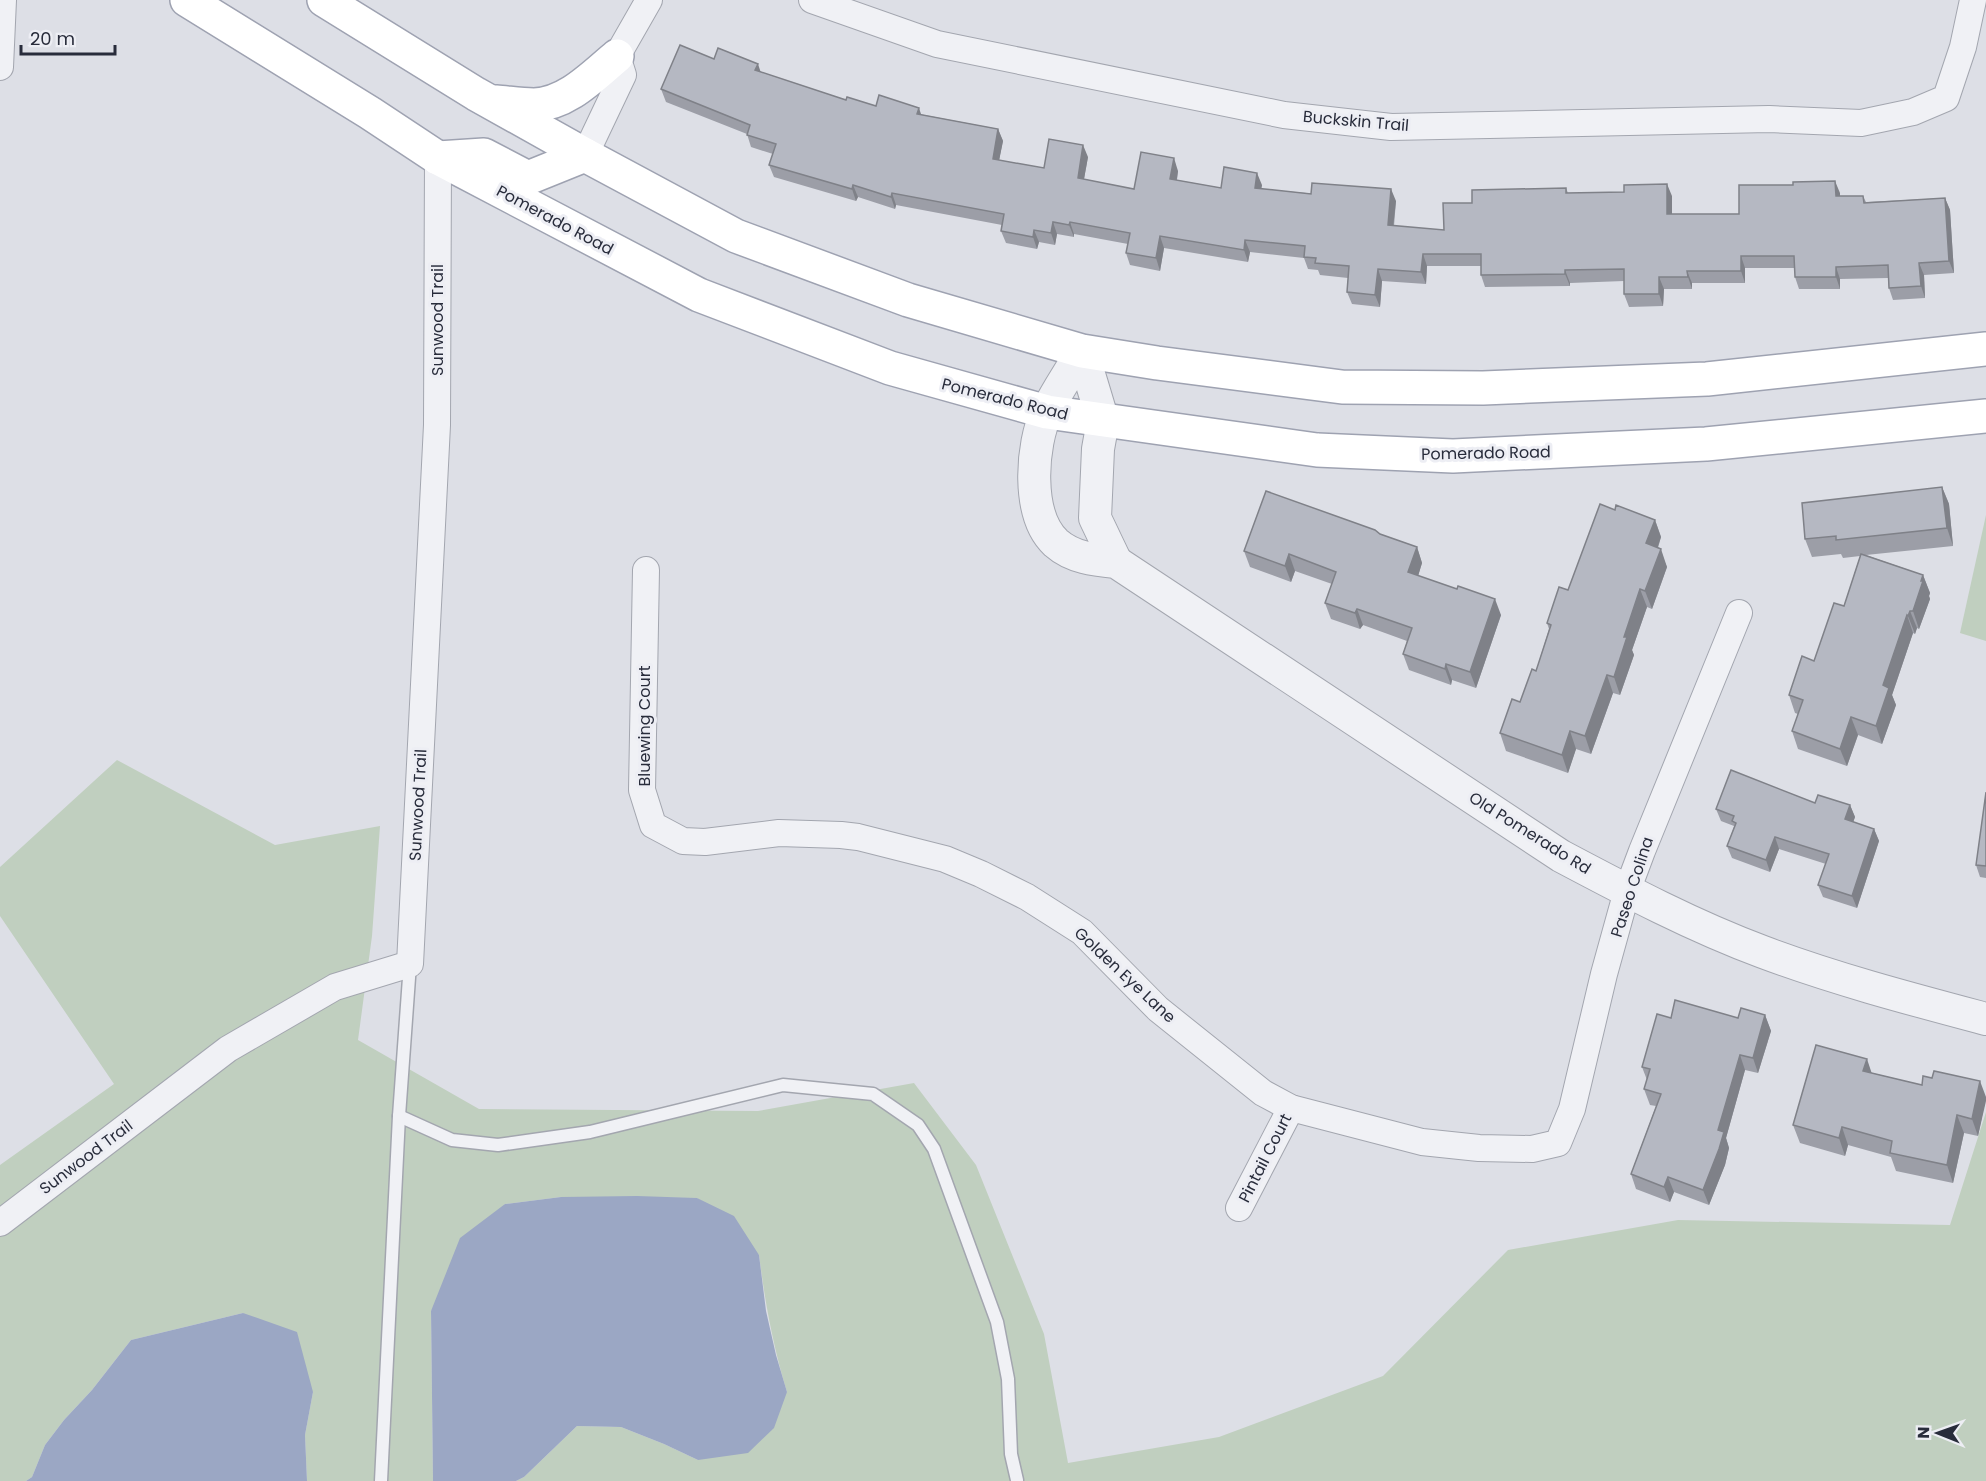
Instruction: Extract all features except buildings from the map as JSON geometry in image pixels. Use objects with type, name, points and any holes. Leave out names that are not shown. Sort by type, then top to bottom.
[{"type":"main road","name":"Pomerado Road","points":[[187,0],[370,113],[438,158],[699,295],[890,368],[1047,412],[1317,450],[1453,456],[1706,444],[1986,416]]},
{"type":"main road","points":[[324,0],[490,102],[736,236],[908,300],[1082,351],[1342,387],[1483,388],[1707,379],[1986,349]]},
{"type":"main road","points":[[490,102],[535,105],[556,101],[583,85],[617,57]]},
{"type":"main road","points":[[438,158],[484,155],[528,178],[585,155]]},
{"type":"street","points":[[0,67],[3,0]]},
{"type":"street","points":[[585,155],[623,75],[617,57],[649,0]]},
{"type":"street","name":"Buckskin Trail","points":[[812,0],[937,44],[1284,114],[1391,127],[1769,119],[1861,123],[1913,112],[1946,98],[1963,47],[1973,0]]},
{"type":"street","name":"Sunwood Trail","points":[[0,1223],[228,1049],[335,987],[410,964],[437,425],[438,158]]},
{"type":"street","points":[[1082,351],[1103,421],[1098,449],[1095,518],[1116,562]]},
{"type":"street","name":"Old Pomerado Rd","points":[[1082,351],[1047,412],[1035,452],[1036,497],[1039,516],[1056,543],[1082,558],[1116,562],[1561,856],[1627,891],[1762,952],[1986,1019]]},
{"type":"street","name":"Bluewing Court","points":[[646,570],[642,790],[653,825],[683,841],[705,842]]},
{"type":"street","name":"Paseo Colina","points":[[1532,1149],[1558,1143],[1572,1109],[1627,891],[1739,613]]},
{"type":"street","name":"Golden Eye Lane","points":[[705,842],[779,833],[858,837],[945,859],[1027,897],[1082,932],[1158,1009],[1263,1092],[1291,1108],[1422,1142],[1479,1148],[1532,1149]]},
{"type":"street","name":"Pintail Court","points":[[1239,1208],[1291,1108]]},
{"type":"lane","points":[[381,1481],[399,1116],[410,964]]},
{"type":"lane","points":[[399,1116],[452,1140],[498,1144],[590,1132],[783,1085],[873,1094],[918,1125],[934,1149],[997,1322],[1008,1379],[1011,1454],[1017,1480]]},
{"type":"green space","points":[[1986,515],[1986,641],[1960,633]]},
{"type":"green space","points":[[117,760],[275,845],[380,826],[372,936],[358,1040],[479,1109],[758,1111],[914,1083],[976,1165],[1044,1334],[1068,1463],[1219,1437],[1383,1376],[1508,1250],[1678,1220],[1950,1225],[1986,1112],[1986,1481],[516,1481],[524,1477],[577,1426],[621,1427],[698,1460],[787,1392],[770,1324],[759,1255],[697,1198],[561,1197],[505,1204],[431,1311],[433,1481],[307,1481],[305,1435],[313,1392],[243,1313],[131,1340],[45,1445],[32,1477],[26,1481],[0,1481],[0,1165],[114,1084],[0,916],[0,867]]},
{"type":"water","points":[[561,1197],[697,1198],[734,1216],[759,1255],[766,1311],[787,1392],[774,1428],[748,1453],[698,1460],[621,1427],[577,1426],[524,1477],[516,1481],[433,1481],[431,1311],[460,1238],[505,1204]]},
{"type":"water","points":[[243,1313],[297,1332],[313,1392],[305,1435],[307,1481],[26,1481],[32,1477],[45,1445],[131,1340]]}]
